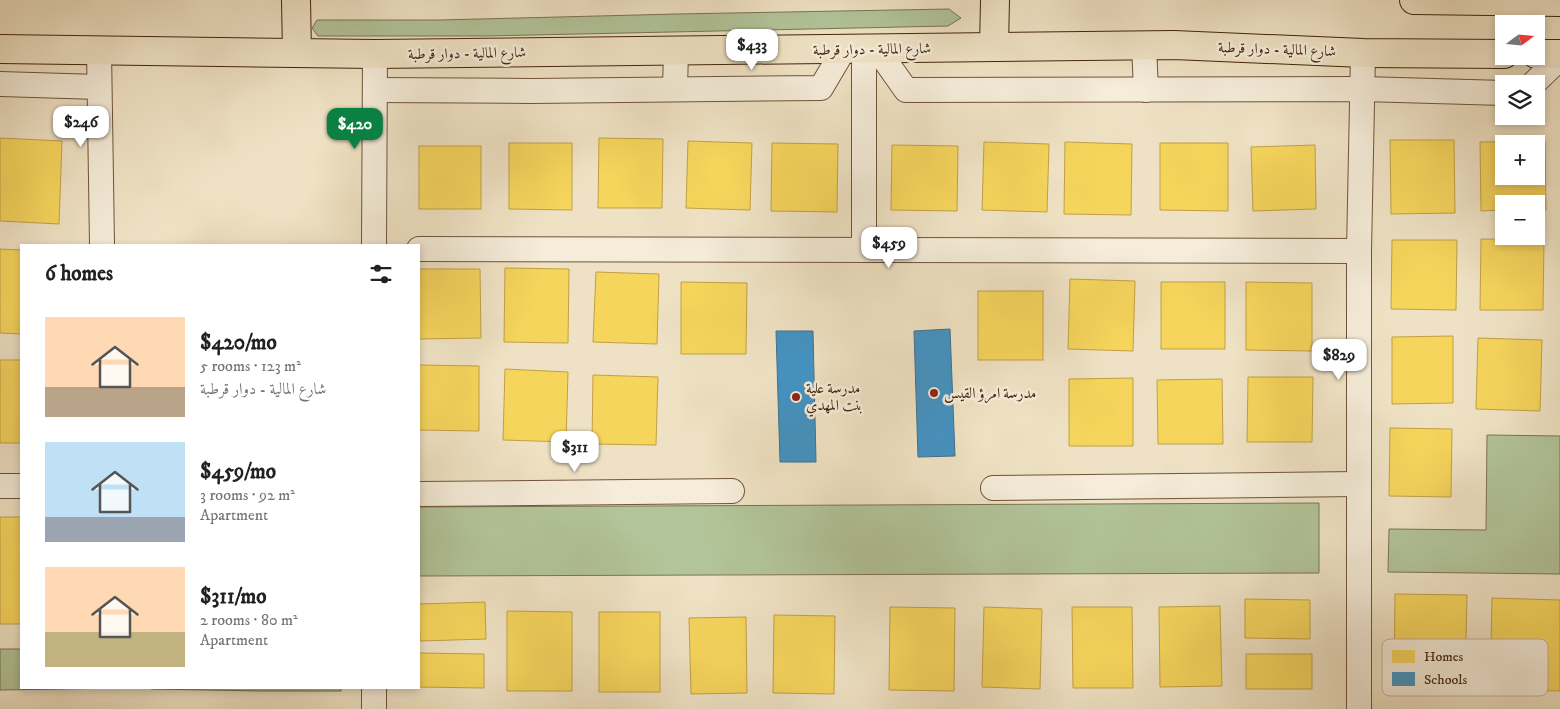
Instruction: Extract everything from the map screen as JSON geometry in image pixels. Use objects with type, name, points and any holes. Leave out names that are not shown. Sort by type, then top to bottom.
[{"type":"main road","points":[[296,0],[297,53]]},
{"type":"main road","points":[[994,47],[996,0]]},
{"type":"main road","points":[[1414,0],[1560,2]]},
{"type":"main road","name":"شارع المالية - دوار قرطبة","points":[[0,49],[375,54],[1174,45],[1363,53],[1495,54]]},
{"type":"main road","points":[[1545,55],[1560,56]]},
{"type":"street","points":[[1144,46],[1146,90]]},
{"type":"street","points":[[861,49],[906,90],[1363,89],[1495,93]]},
{"type":"street","points":[[375,90],[821,88],[861,49]]},
{"type":"street","points":[[861,49],[864,250]]},
{"type":"street","points":[[99,50],[102,244]]},
{"type":"street","points":[[675,89],[676,51]]},
{"type":"street","points":[[1359,709],[1359,251],[1363,53]]},
{"type":"street","points":[[374,244],[375,54]]},
{"type":"street","points":[[1542,75],[1560,56]]},
{"type":"street","points":[[0,84],[99,87]]},
{"type":"street","points":[[420,249],[1359,251]]},
{"type":"street","points":[[992,488],[1359,484]]},
{"type":"street","points":[[0,486],[20,486]]},
{"type":"street","points":[[420,494],[732,491]]},
{"type":"street","points":[[374,689],[374,709]]},
{"type":"green space","points":[[949,9],[961,18],[948,26],[487,36],[318,36],[312,28],[317,20],[440,20]]},
{"type":"green space","points":[[1487,435],[1560,436],[1560,574],[1388,572],[1389,529],[1486,530]]},
{"type":"green space","points":[[1319,503],[1319,573],[420,576],[420,507]]},
{"type":"green space","points":[[0,649],[20,649],[20,689],[60,689],[0,690]]},
{"type":"green space","points":[[151,689],[341,689],[341,691]]},
{"type":"building: Homes","points":[[0,138],[62,141],[59,224],[0,221]]},
{"type":"building: Homes","points":[[599,138],[663,139],[662,208],[598,208]]},
{"type":"building: Homes","points":[[1390,140],[1454,140],[1455,213],[1391,214]]},
{"type":"building: Homes","points":[[688,141],[752,143],[750,210],[686,208]]},
{"type":"building: Homes","points":[[1545,141],[1546,210],[1545,195],[1495,195],[1495,210],[1481,211],[1480,142],[1495,142],[1495,185],[1545,185]]},
{"type":"building: Homes","points":[[984,142],[1049,144],[1047,212],[982,210]]},
{"type":"building: Homes","points":[[1065,142],[1132,144],[1131,215],[1064,214]]},
{"type":"building: Homes","points":[[509,143],[572,143],[572,210],[509,209]]},
{"type":"building: Homes","points":[[772,143],[838,144],[837,212],[771,211]]},
{"type":"building: Homes","points":[[1160,143],[1228,143],[1228,211],[1160,210]]},
{"type":"building: Homes","points":[[892,145],[958,146],[957,211],[891,210]]},
{"type":"building: Homes","points":[[1315,145],[1316,209],[1253,211],[1251,147]]},
{"type":"building: Homes","points":[[419,146],[481,146],[481,209],[419,209]]},
{"type":"building: Homes","points":[[1481,239],[1495,239],[1495,245],[1544,245],[1543,310],[1480,310]]},
{"type":"building: Homes","points":[[1392,240],[1457,240],[1456,310],[1391,309]]},
{"type":"building: Homes","points":[[0,249],[20,250],[20,334],[0,333]]},
{"type":"building: Homes","points":[[505,268],[569,269],[568,343],[504,342]]},
{"type":"building: Homes","points":[[420,269],[480,269],[481,338],[420,339]]},
{"type":"building: Homes","points":[[596,272],[659,274],[657,344],[593,342]]},
{"type":"building: Homes","points":[[1070,279],[1135,281],[1133,351],[1068,349]]},
{"type":"building: Homes","points":[[681,282],[747,283],[746,354],[681,354]]},
{"type":"building: Homes","points":[[1161,282],[1225,282],[1225,349],[1161,349]]},
{"type":"building: Homes","points":[[1246,282],[1312,283],[1312,351],[1246,350]]},
{"type":"building: Homes","points":[[978,291],[1043,291],[1043,360],[978,360]]},
{"type":"building: Homes","points":[[1453,336],[1453,403],[1392,404],[1392,337]]},
{"type":"building: Homes","points":[[1478,338],[1542,340],[1540,411],[1476,409]]},
{"type":"building: Homes","points":[[0,360],[20,360],[20,443],[0,443]]},
{"type":"building: Homes","points":[[420,365],[479,366],[479,431],[420,430]]},
{"type":"building: Homes","points":[[505,369],[568,372],[566,442],[503,440]]},
{"type":"building: Homes","points":[[593,375],[658,377],[656,445],[592,444]]},
{"type":"building: Homes","points":[[1248,377],[1313,377],[1312,442],[1247,442]]},
{"type":"building: Homes","points":[[1133,378],[1133,446],[1069,446],[1069,379]]},
{"type":"building: Homes","points":[[1222,379],[1223,444],[1158,444],[1157,380]]},
{"type":"building: Homes","points":[[1390,428],[1452,429],[1451,497],[1389,496]]},
{"type":"building: Homes","points":[[0,517],[20,517],[20,624],[0,624]]},
{"type":"building: Homes","points":[[1395,594],[1467,595],[1466,639],[1395,639]]},
{"type":"building: Homes","points":[[1492,598],[1560,600],[1560,691],[1548,691],[1548,639],[1491,639]]},
{"type":"building: Homes","points":[[1245,599],[1310,600],[1310,639],[1245,638]]},
{"type":"building: Homes","points":[[485,602],[486,639],[420,641],[420,604]]},
{"type":"building: Homes","points":[[1220,606],[1222,686],[1160,687],[1159,607]]},
{"type":"building: Homes","points":[[890,607],[955,608],[954,691],[889,690]]},
{"type":"building: Homes","points":[[984,607],[1042,609],[1040,689],[982,687]]},
{"type":"building: Homes","points":[[1072,607],[1132,607],[1133,688],[1073,688]]},
{"type":"building: Homes","points":[[507,611],[572,612],[572,691],[507,691]]},
{"type":"building: Homes","points":[[599,612],[660,612],[660,692],[599,692]]},
{"type":"building: Homes","points":[[774,615],[835,616],[834,694],[773,693]]},
{"type":"building: Homes","points":[[746,617],[747,693],[691,694],[689,618]]},
{"type":"building: Homes","points":[[420,653],[484,654],[484,688],[420,687]]},
{"type":"building: Homes","points":[[1246,654],[1312,654],[1312,689],[1246,689]]},
{"type":"building: Schools","name":"مدرسة امرؤ القيس","points":[[950,329],[955,456],[918,457],[914,331]]},
{"type":"building: Schools","name":"مدرسة علية بنت المهدي","points":[[776,331],[813,331],[816,462],[780,462]]},
{"type":"place","name":"مدرسة امرؤ القيس","points":[[934,393]]},
{"type":"place","name":"مدرسة علية بنت المهدي","points":[[796,397]]}]
